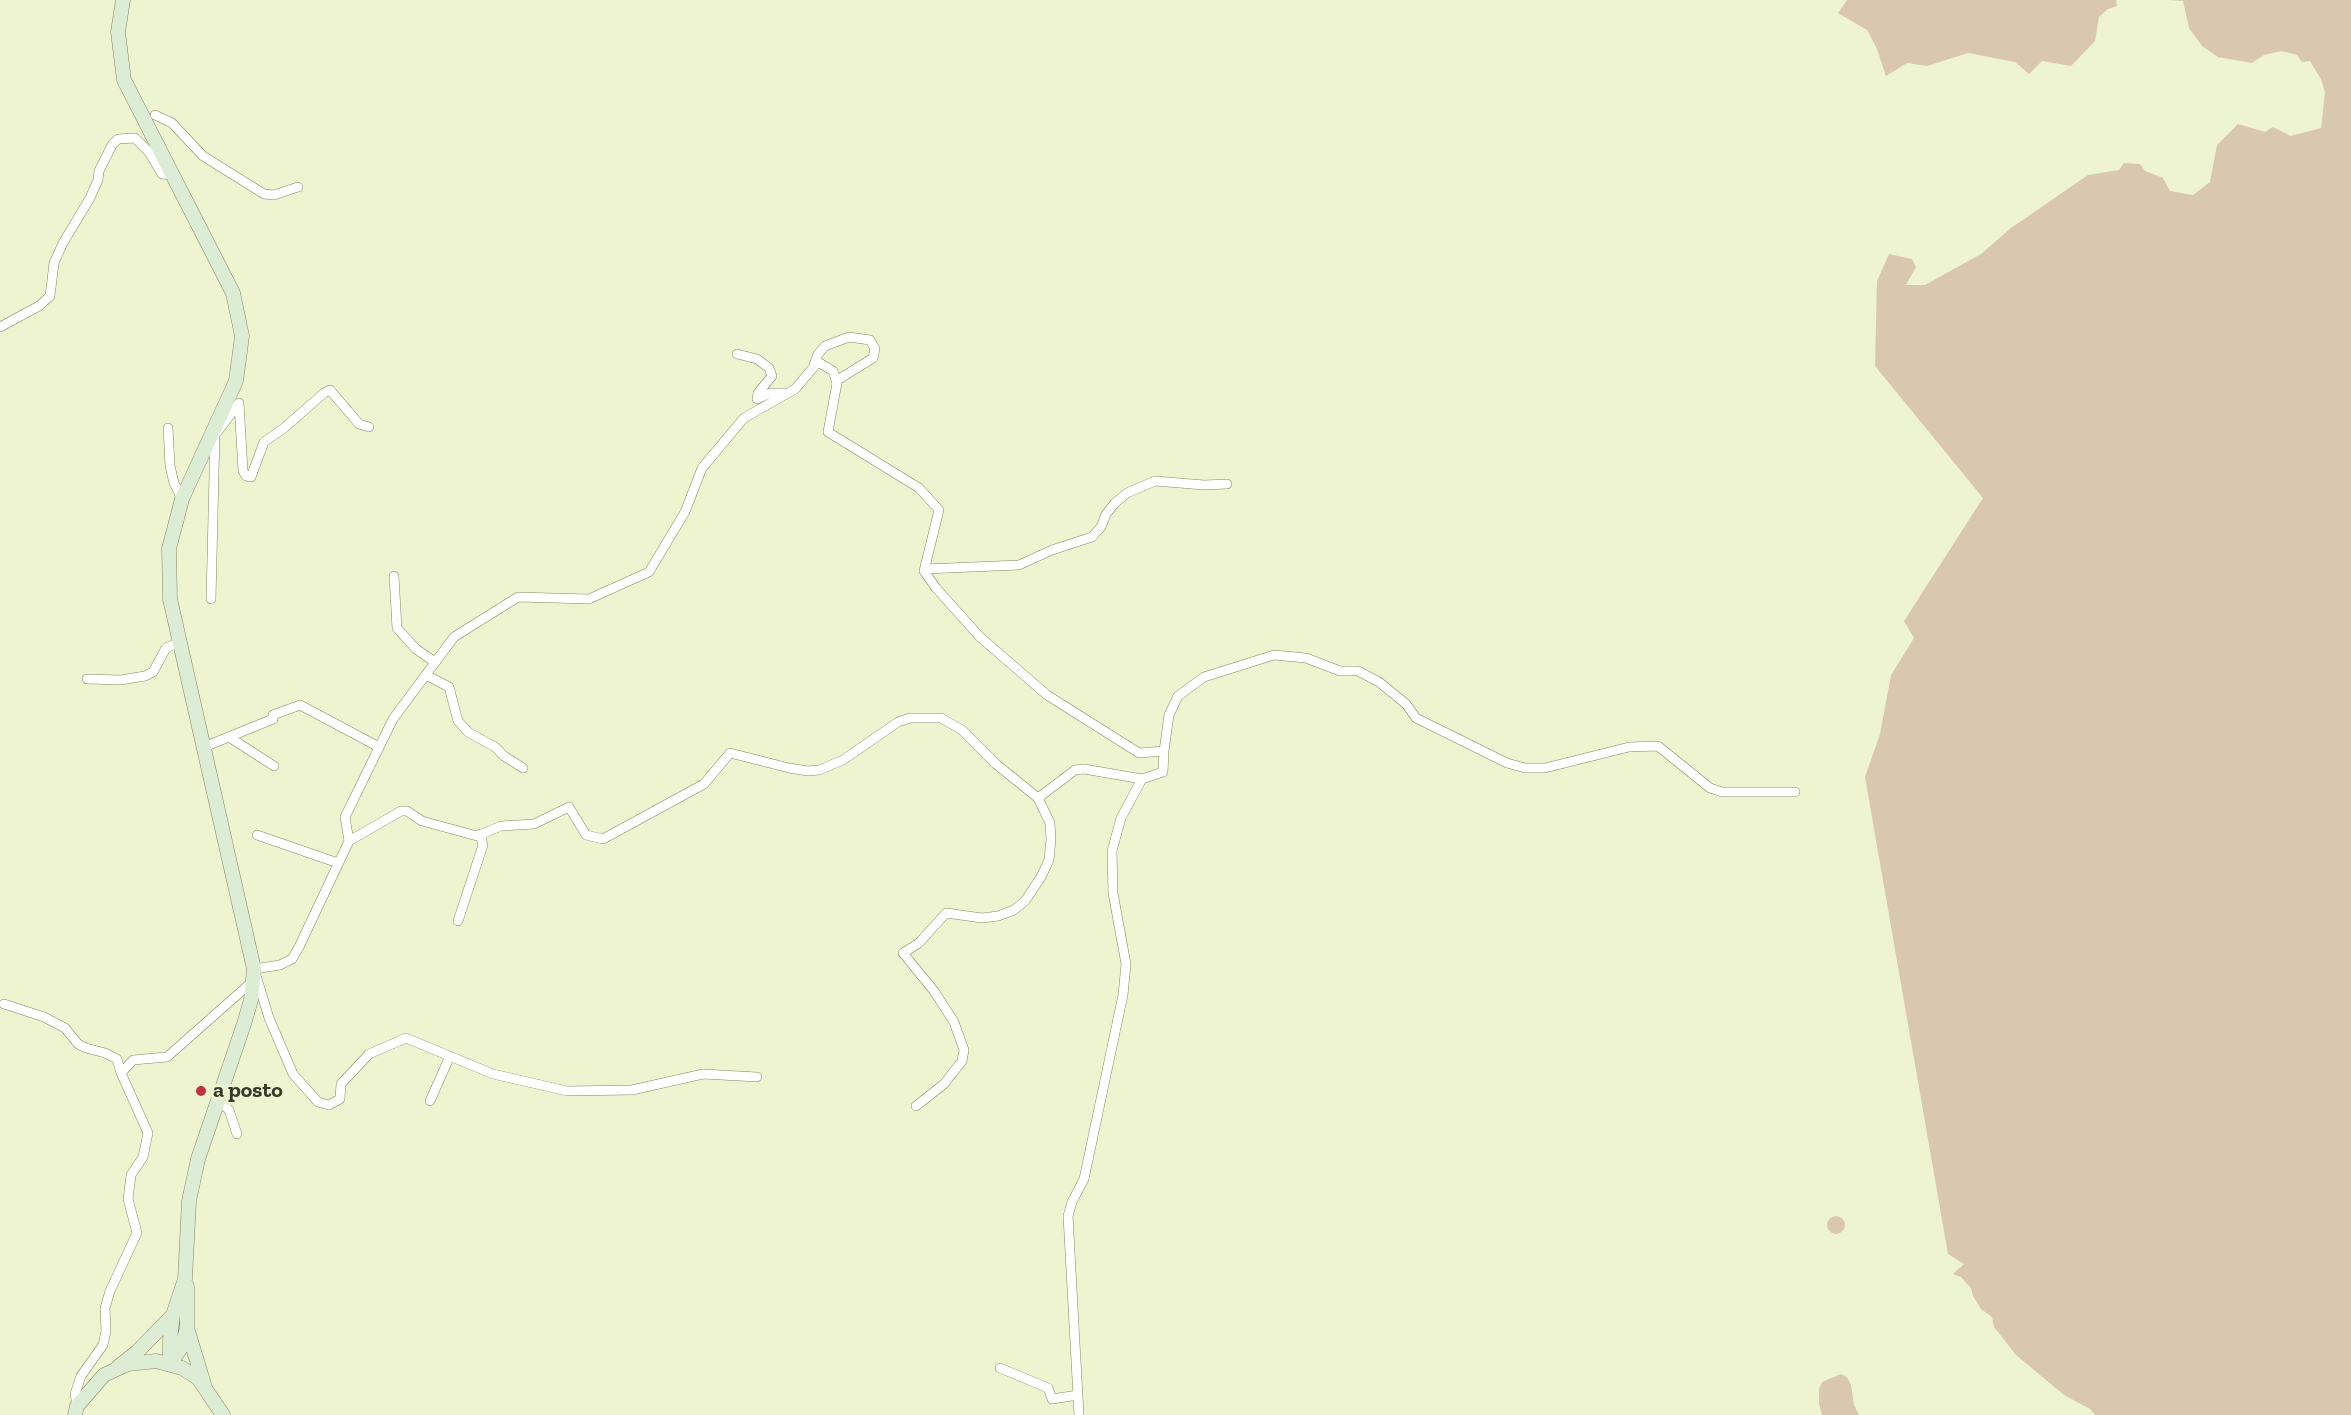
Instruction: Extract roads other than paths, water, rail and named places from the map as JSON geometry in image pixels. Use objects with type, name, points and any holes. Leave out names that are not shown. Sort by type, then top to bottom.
[{"type":"main road","points":[[123,0],[118,32],[124,80],[233,293],[243,336],[236,381],[182,499],[169,549],[170,600],[254,975],[244,1024],[198,1159],[189,1202],[185,1279],[188,1292],[187,1328],[182,1346],[170,1364]]},
{"type":"main road","points":[[170,1364],[172,1315],[185,1279]]},
{"type":"main road","points":[[76,1410],[104,1375],[137,1352],[172,1315]]},
{"type":"main road","points":[[187,1328],[205,1386],[223,1415]]},
{"type":"main road","points":[[118,1367],[156,1361],[170,1364],[190,1372],[205,1386]]},
{"type":"street","points":[[155,115],[172,123],[203,156],[264,194],[274,195],[298,187]]},
{"type":"street","points":[[0,327],[39,306],[50,296],[54,264],[63,243],[90,198],[98,180],[99,171],[112,145],[118,139],[135,138],[149,152],[162,174],[172,175]]},
{"type":"street","points":[[814,367],[818,354],[825,346],[849,337],[870,340],[875,349],[873,358],[836,381]]},
{"type":"street","points":[[737,354],[758,359],[768,368],[772,376],[758,393],[757,399],[770,393],[788,393]]},
{"type":"street","points":[[121,1073],[133,1060],[167,1057],[254,975],[280,965],[294,955],[349,841],[345,817],[393,719],[454,637],[518,597],[590,599],[649,572],[685,512],[702,468],[744,418],[795,389],[818,362],[833,371],[836,381],[828,432],[919,488],[939,510],[925,569],[936,588],[979,636],[1047,695],[1139,753],[1164,751]]},
{"type":"street","points":[[211,599],[215,431],[239,403],[243,471],[246,476],[251,477],[264,442],[330,390],[359,424],[369,427]]},
{"type":"street","points":[[168,428],[170,466],[174,483],[182,499]]},
{"type":"street","points":[[925,569],[1019,565],[1053,550],[1092,537],[1101,527],[1114,503],[1155,481],[1204,485],[1227,484]]},
{"type":"street","points":[[394,576],[397,628],[416,649],[435,662]]},
{"type":"street","points":[[87,680],[121,680],[145,676],[153,672],[166,648],[180,642]]},
{"type":"street","points":[[1038,798],[1075,770],[1084,769],[1142,779],[1163,772],[1169,715],[1178,696],[1204,676],[1274,654],[1306,658],[1340,671],[1358,671],[1379,682],[1406,704],[1416,718],[1507,763],[1525,768],[1545,768],[1629,747],[1658,746],[1710,788],[1722,792],[1795,792]]},
{"type":"street","points":[[426,675],[449,687],[458,721],[468,732],[495,747],[504,756],[524,768]]},
{"type":"street","points":[[204,747],[273,719],[273,715],[300,705],[379,747]]},
{"type":"street","points":[[349,841],[404,810],[422,821],[477,836],[501,826],[534,824],[569,807],[586,835],[603,839],[704,784],[730,753],[789,768],[819,770],[843,760],[898,722],[910,718],[941,718],[962,730],[996,764],[1038,798],[1050,823],[1050,850],[1049,860],[1041,877],[1025,901],[1014,910],[998,916],[982,918],[946,913],[919,943],[903,953],[934,991],[954,1022],[964,1050],[962,1061],[944,1084],[916,1106]]},
{"type":"street","points":[[229,737],[274,766]]},
{"type":"street","points":[[1079,1415],[1068,1216],[1072,1202],[1084,1179],[1123,995],[1126,964],[1113,893],[1112,851],[1121,818],[1142,779]]},
{"type":"street","points":[[458,921],[483,844],[480,834]]},
{"type":"street","points":[[257,836],[339,863]]},
{"type":"street","points":[[254,975],[269,1018],[294,1074],[318,1102],[328,1105],[340,1099],[341,1084],[369,1054],[406,1038],[493,1074],[567,1091],[632,1090],[703,1074],[757,1077]]},
{"type":"street","points":[[4,1004],[44,1017],[65,1028],[78,1044],[117,1059],[148,1133],[143,1157],[131,1175],[128,1199],[136,1233],[110,1291],[105,1308],[106,1331],[103,1345],[81,1376],[75,1394],[76,1410]]},
{"type":"street","points":[[430,1101],[450,1056]]},
{"type":"street","points":[[218,1100],[229,1110],[237,1134]]},
{"type":"street","points":[[1000,1368],[1048,1388],[1052,1399],[1078,1395]]},
{"type":"place","name":"a posto","points":[[201,1091]]}]
